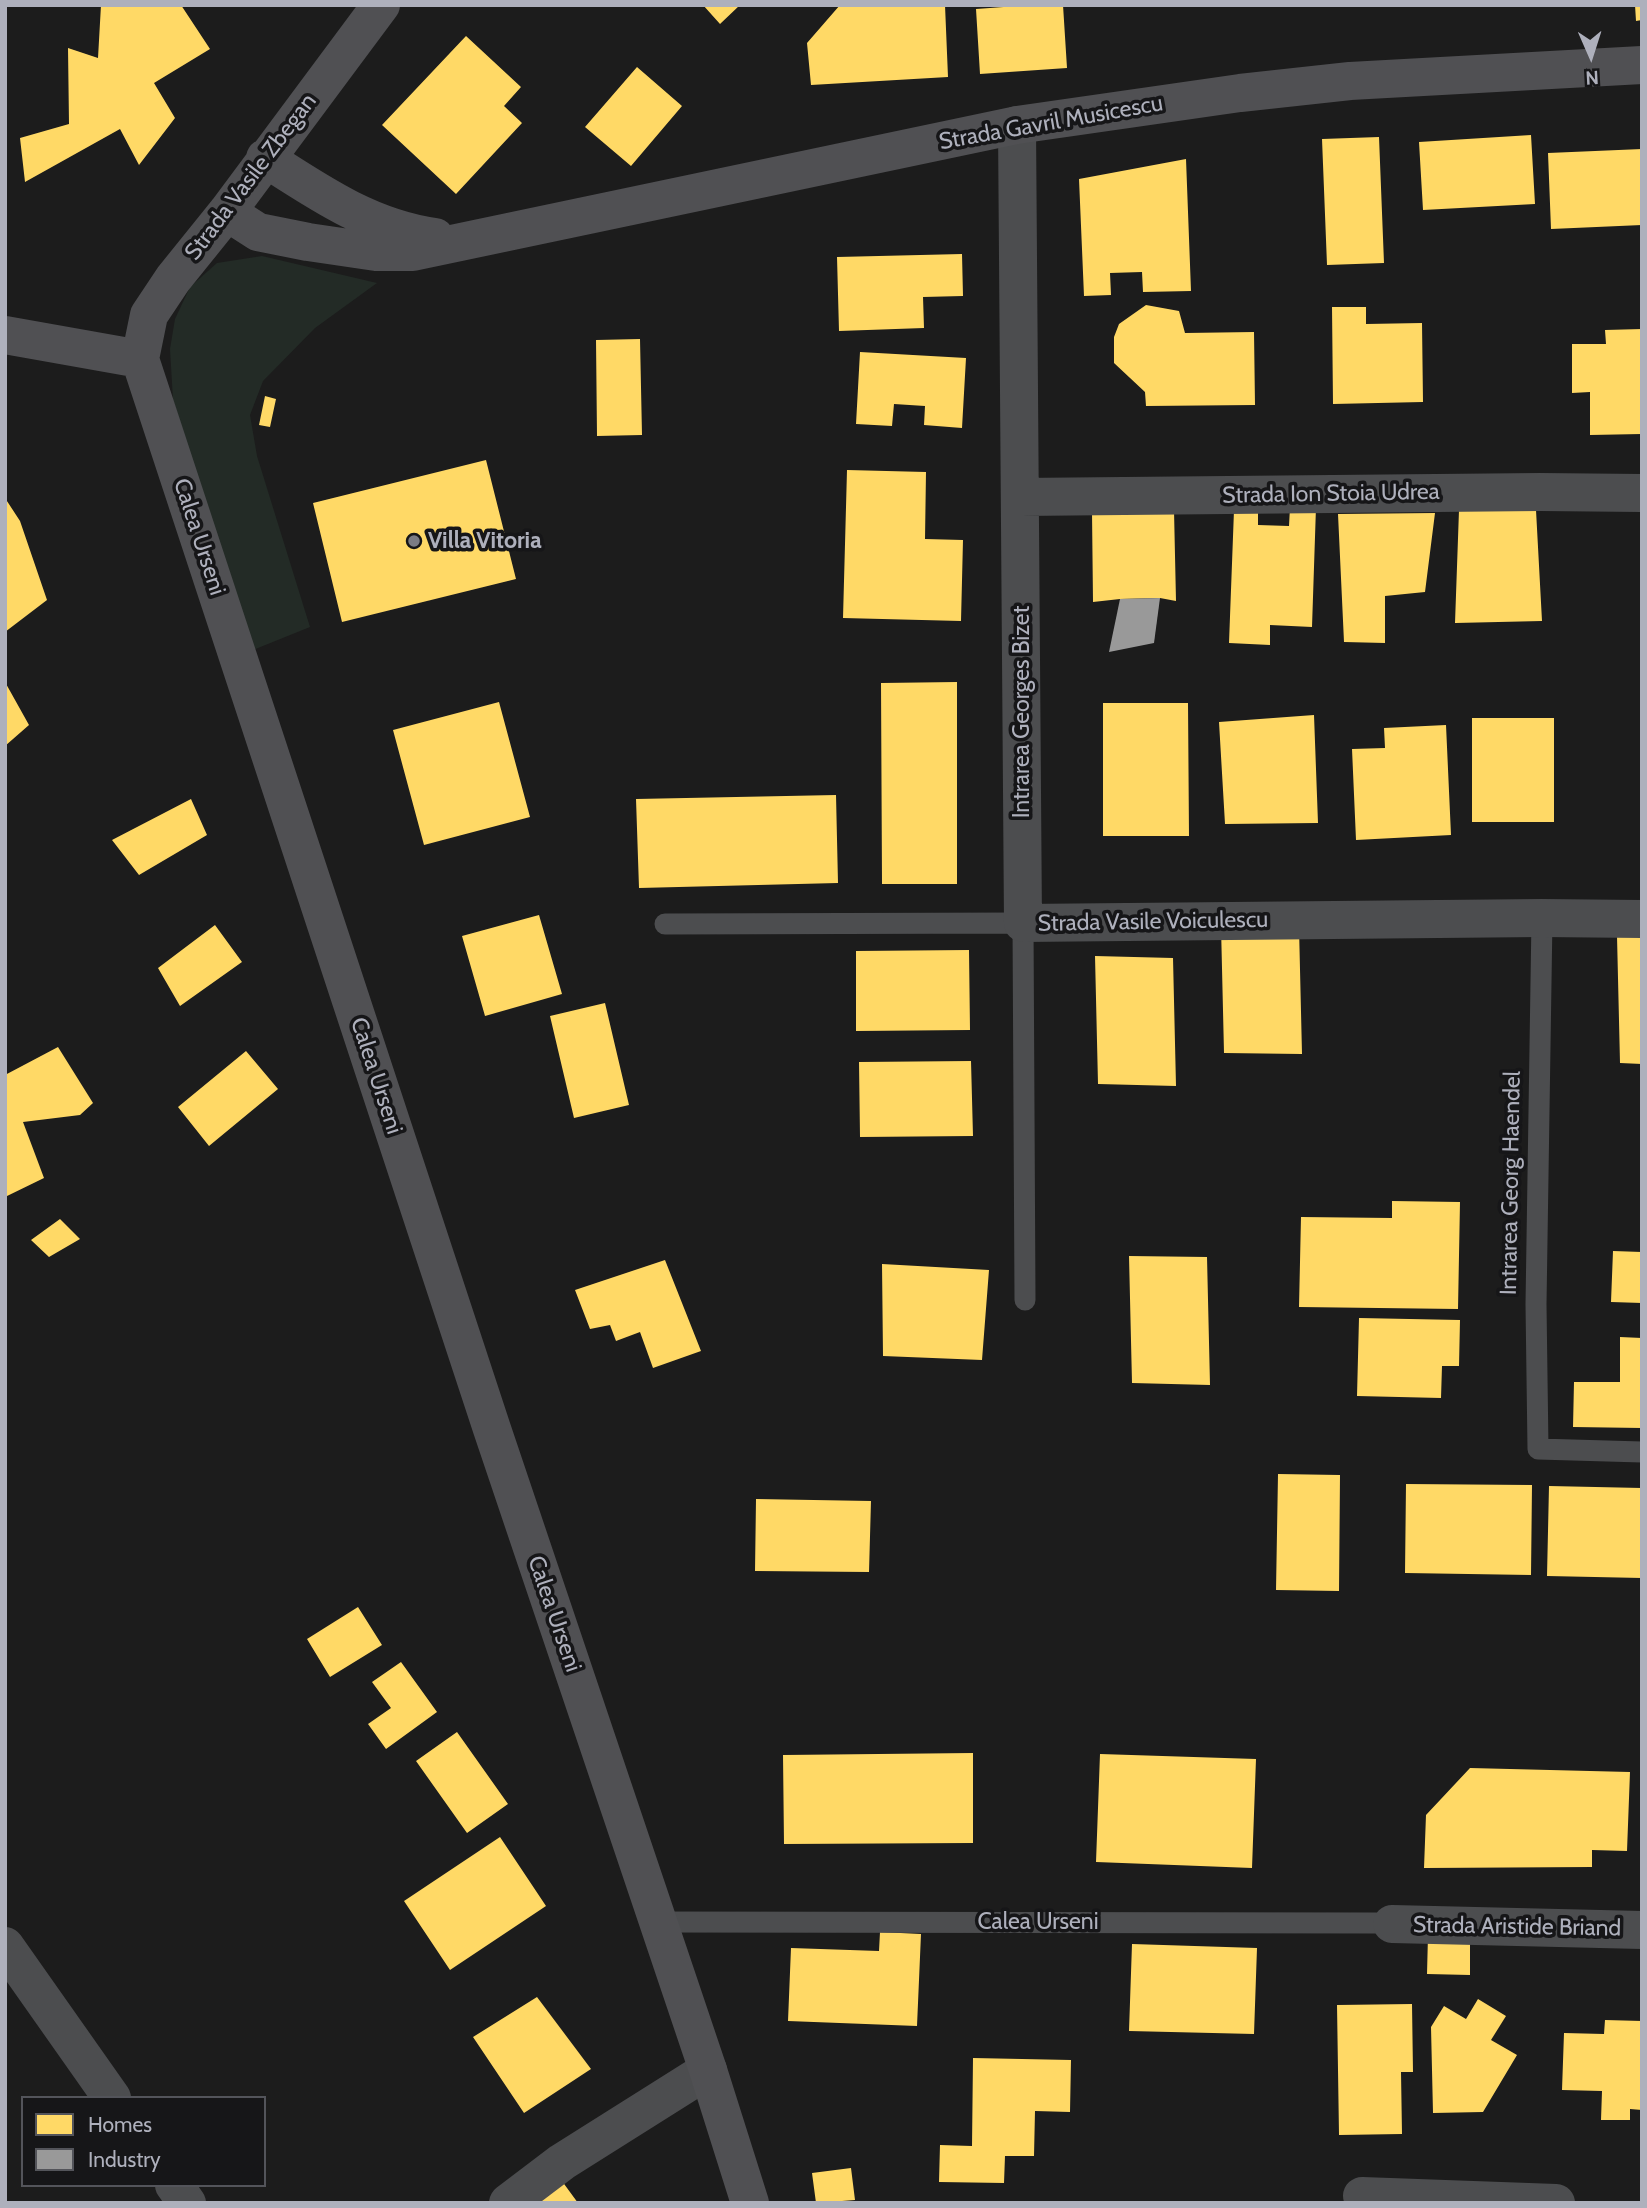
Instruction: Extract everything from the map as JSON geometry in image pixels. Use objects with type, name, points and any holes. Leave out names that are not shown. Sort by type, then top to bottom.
[{"type":"street","name":"Strada Vasile Zbegan","points":[[140,359],[149,315],[173,279],[227,212],[381,5]]},
{"type":"street","name":"Strada Gavril Musicescu","points":[[227,212],[258,232],[376,252],[413,252],[1017,125],[1240,93],[1350,81],[1642,65]]},
{"type":"street","name":"Intrarea Georges Bizet","points":[[1017,125],[1023,923]]},
{"type":"street","name":"Strada Gavril Musicescu","points":[[265,158],[316,191],[372,220],[411,233],[468,242]]},
{"type":"street","points":[[5,335],[140,359]]},
{"type":"street","name":"Calea Urseni","points":[[140,359],[750,2203]]},
{"type":"street","name":"Strada Ion Stoia Udrea","points":[[1020,497],[1642,493]]},
{"type":"street","name":"Strada Vasile Voiculescu","points":[[1023,923],[1642,919]]},
{"type":"street","name":"Strada Aristide Briand","points":[[1384,1923],[1642,1930]]},
{"type":"street","points":[[5,1947],[111,2096]]},
{"type":"street","points":[[509,2203],[562,2162],[708,2070]]},
{"type":"street","points":[[175,2187],[187,2203]]},
{"type":"street","points":[[1362,2196],[1556,2203]]},
{"type":"lane","name":"Intrarea Georg Haendel","points":[[1542,918],[1536,1304],[1538,1449],[1642,1452]]},
{"type":"lane","name":"Strada Vasile Voiculescu","points":[[665,924],[1023,923]]},
{"type":"lane","name":"Intrarea Georges Bizet","points":[[1023,923],[1025,1300]]},
{"type":"lane","name":"Calea Urseni","points":[[657,1922],[1384,1923]]},
{"type":"shaded area","points":[[262,256],[377,283],[315,328],[263,381],[250,415],[257,456],[310,627],[253,650],[173,400],[170,349],[175,319],[190,287],[217,263]]},
{"type":"building: Homes","points":[[101,5],[181,5],[210,49],[154,83],[175,118],[139,165],[120,129],[25,182],[20,138],[69,124],[68,48],[98,58]]},
{"type":"building: Homes","points":[[703,5],[740,5],[720,24]]},
{"type":"building: Homes","points":[[840,5],[945,5],[948,77],[811,85],[807,43]]},
{"type":"building: Homes","points":[[1063,5],[1067,68],[980,74],[976,9]]},
{"type":"building: Homes","points":[[1635,5],[1642,5],[1642,20],[1636,21]]},
{"type":"building: Homes","points":[[466,36],[521,87],[504,106],[522,123],[456,194],[382,125]]},
{"type":"building: Homes","points":[[637,67],[682,106],[631,166],[585,127]]},
{"type":"building: Homes","points":[[1531,135],[1535,204],[1423,210],[1419,142]]},
{"type":"building: Homes","points":[[1379,137],[1384,263],[1327,265],[1322,139]]},
{"type":"building: Homes","points":[[1642,149],[1642,225],[1551,229],[1548,153]]},
{"type":"building: Homes","points":[[1186,159],[1191,291],[1143,292],[1142,272],[1110,273],[1111,295],[1084,296],[1079,179]]},
{"type":"building: Homes","points":[[962,254],[963,296],[923,297],[924,328],[839,331],[837,257]]},
{"type":"building: Homes","points":[[1146,305],[1179,311],[1185,333],[1254,332],[1255,405],[1146,406],[1145,392],[1114,363],[1114,337],[1119,324]]},
{"type":"building: Homes","points":[[1332,307],[1366,307],[1366,324],[1422,323],[1423,402],[1333,404]]},
{"type":"building: Homes","points":[[1642,329],[1642,434],[1590,435],[1590,392],[1572,393],[1572,344],[1606,344],[1605,330]]},
{"type":"building: Homes","points":[[640,339],[642,435],[597,436],[596,340]]},
{"type":"building: Homes","points":[[860,352],[966,358],[962,428],[924,425],[925,406],[894,404],[892,426],[856,424]]},
{"type":"building: Homes","points":[[265,396],[276,399],[270,427],[259,425]]},
{"type":"building: Homes","name":"Villa Vitoria","points":[[486,460],[516,579],[342,622],[313,503]]},
{"type":"building: Homes","points":[[847,470],[926,472],[925,539],[963,540],[961,621],[843,618]]},
{"type":"building: Homes","points":[[5,498],[20,521],[47,600],[5,632]]},
{"type":"building: Homes","points":[[1290,507],[1316,507],[1312,627],[1270,625],[1270,645],[1229,643],[1234,510],[1258,511],[1258,525],[1289,526]]},
{"type":"building: Homes","points":[[1174,510],[1176,601],[1160,598],[1093,602],[1092,512]]},
{"type":"building: Homes","points":[[1459,510],[1536,510],[1542,621],[1455,623]]},
{"type":"building: Homes","points":[[1435,513],[1425,592],[1385,596],[1385,643],[1344,642],[1338,514]]},
{"type":"building: Homes","points":[[5,682],[29,725],[5,746]]},
{"type":"building: Homes","points":[[957,682],[957,884],[882,884],[881,683]]},
{"type":"building: Homes","points":[[499,702],[530,817],[424,845],[393,730]]},
{"type":"building: Homes","points":[[1103,703],[1188,703],[1189,836],[1103,836]]},
{"type":"building: Homes","points":[[1314,715],[1318,823],[1225,824],[1219,722]]},
{"type":"building: Homes","points":[[1472,718],[1554,718],[1554,822],[1472,822]]},
{"type":"building: Homes","points":[[1446,725],[1451,835],[1356,840],[1352,749],[1385,748],[1384,728]]},
{"type":"building: Homes","points":[[836,795],[838,883],[639,888],[636,799]]},
{"type":"building: Homes","points":[[191,799],[207,835],[139,875],[112,840]]},
{"type":"building: Homes","points":[[539,915],[562,994],[485,1016],[462,936]]},
{"type":"building: Homes","points":[[215,925],[242,962],[180,1006],[158,968]]},
{"type":"building: Homes","points":[[1221,926],[1299,927],[1302,1054],[1224,1053]]},
{"type":"building: Homes","points":[[1617,936],[1642,936],[1642,1064],[1620,1063]]},
{"type":"building: Homes","points":[[969,950],[970,1030],[856,1031],[856,951]]},
{"type":"building: Homes","points":[[1095,956],[1173,958],[1176,1086],[1098,1084]]},
{"type":"building: Homes","points":[[605,1003],[629,1105],[574,1118],[550,1016]]},
{"type":"building: Homes","points":[[58,1047],[93,1103],[80,1115],[23,1122],[44,1178],[5,1197],[5,1075]]},
{"type":"building: Homes","points":[[246,1051],[278,1089],[209,1146],[178,1107]]},
{"type":"building: Homes","points":[[971,1061],[973,1136],[860,1137],[859,1062]]},
{"type":"building: Homes","points":[[1392,1201],[1460,1202],[1458,1309],[1299,1307],[1301,1217],[1392,1218]]},
{"type":"building: Homes","points":[[60,1219],[80,1239],[49,1257],[31,1240]]},
{"type":"building: Homes","points":[[1613,1251],[1642,1252],[1642,1303],[1611,1302]]},
{"type":"building: Homes","points":[[1129,1256],[1207,1257],[1210,1385],[1132,1383]]},
{"type":"building: Homes","points":[[665,1260],[701,1351],[653,1368],[640,1332],[616,1341],[610,1325],[590,1329],[575,1290]]},
{"type":"building: Homes","points":[[882,1264],[989,1270],[982,1360],[883,1356]]},
{"type":"building: Homes","points":[[1359,1318],[1460,1320],[1459,1366],[1442,1366],[1441,1398],[1357,1396]]},
{"type":"building: Homes","points":[[1620,1337],[1642,1338],[1642,1428],[1573,1427],[1574,1382],[1620,1382]]},
{"type":"building: Homes","points":[[1278,1474],[1340,1475],[1339,1591],[1276,1590]]},
{"type":"building: Homes","points":[[1406,1484],[1532,1485],[1531,1575],[1405,1573]]},
{"type":"building: Homes","points":[[1549,1486],[1642,1488],[1642,1578],[1547,1576]]},
{"type":"building: Homes","points":[[756,1499],[871,1501],[869,1572],[755,1571]]},
{"type":"building: Homes","points":[[358,1607],[382,1645],[330,1677],[307,1639]]},
{"type":"building: Homes","points":[[401,1662],[437,1712],[386,1749],[368,1724],[391,1708],[372,1682]]},
{"type":"building: Homes","points":[[457,1732],[508,1804],[467,1833],[416,1761]]},
{"type":"building: Homes","points":[[973,1753],[973,1843],[784,1844],[783,1755]]},
{"type":"building: Homes","points":[[1100,1754],[1256,1759],[1252,1868],[1096,1862]]},
{"type":"building: Homes","points":[[1470,1768],[1630,1772],[1627,1851],[1592,1850],[1592,1867],[1424,1868],[1426,1815]]},
{"type":"building: Homes","points":[[500,1837],[546,1906],[450,1970],[404,1901]]},
{"type":"building: Homes","points":[[880,1932],[921,1934],[917,2026],[788,2021],[791,1948],[879,1951]]},
{"type":"building: Homes","points":[[1428,1935],[1470,1936],[1470,1975],[1427,1974]]},
{"type":"building: Homes","points":[[1132,1944],[1257,1948],[1254,2034],[1129,2031]]},
{"type":"building: Homes","points":[[537,1997],[591,2069],[524,2113],[473,2037]]},
{"type":"building: Homes","points":[[1478,1999],[1506,2016],[1491,2040],[1517,2055],[1483,2112],[1433,2113],[1431,2027],[1444,2006],[1466,2019]]},
{"type":"building: Homes","points":[[1412,2004],[1413,2072],[1401,2072],[1402,2134],[1339,2135],[1337,2005]]},
{"type":"building: Homes","points":[[1605,2020],[1642,2021],[1642,2110],[1630,2109],[1630,2120],[1601,2120],[1602,2091],[1562,2090],[1564,2033],[1604,2034]]},
{"type":"building: Homes","points":[[973,2058],[1071,2060],[1070,2112],[1035,2111],[1034,2156],[1005,2156],[1004,2183],[939,2182],[940,2145],[972,2146]]},
{"type":"building: Homes","points":[[851,2168],[855,2200],[816,2203],[812,2173]]},
{"type":"building: Homes","points":[[559,2177],[578,2203],[527,2203]]},
{"type":"building: Industry","points":[[1160,598],[1154,643],[1109,652],[1120,599]]},
{"type":"place","name":"Villa Vitoria","points":[[414,541]]}]
